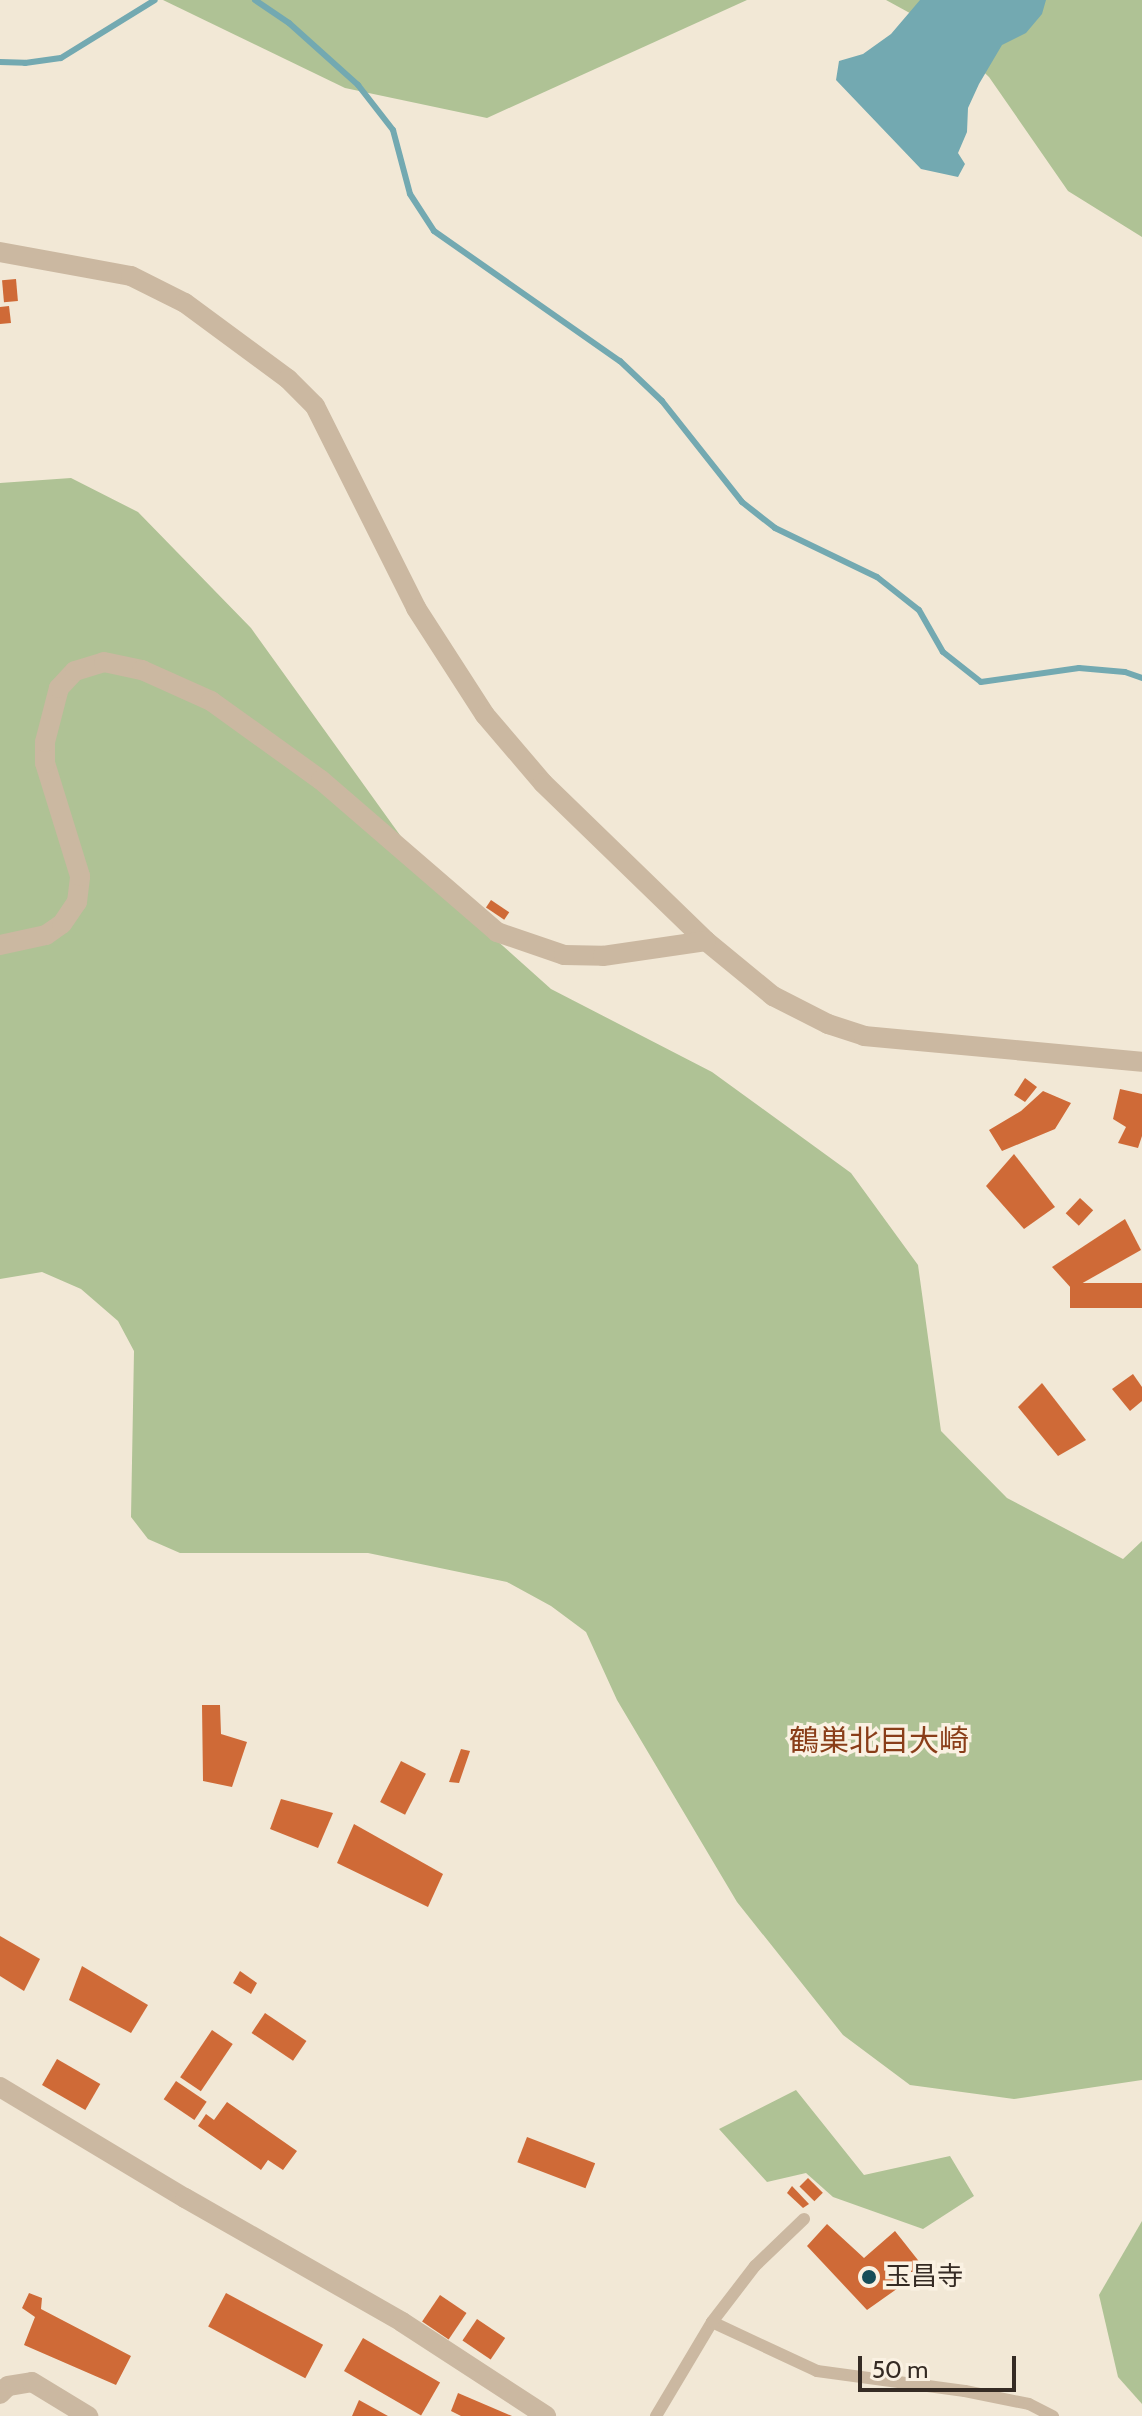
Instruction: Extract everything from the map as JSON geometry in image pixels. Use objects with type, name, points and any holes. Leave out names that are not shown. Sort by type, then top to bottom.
[{"type":"street","points":[[0,252],[131,276],[185,303],[288,379],[315,406],[416,608],[485,715],[543,783],[706,941],[773,996],[828,1024],[864,1036],[1142,1062]]},
{"type":"street","points":[[0,945],[46,935],[62,924],[77,902],[80,876],[45,763],[45,742],[59,688],[75,671],[104,662],[142,670],[211,701],[321,780],[497,932],[564,955],[603,956],[706,941]]},
{"type":"street","points":[[0,2087],[185,2198],[402,2322],[546,2416]]},
{"type":"street","points":[[0,2394],[8,2386],[32,2382],[88,2416]]},
{"type":"lane","points":[[656,2416],[712,2322],[755,2266],[804,2219]]},
{"type":"lane","points":[[712,2322],[817,2371],[965,2391],[1029,2404],[1053,2416]]},
{"type":"green space","points":[[163,0],[747,0],[487,118],[345,88]]},
{"type":"green space","points":[[886,0],[1142,0],[1142,237],[1068,191],[989,77],[939,29]]},
{"type":"green space","points":[[71,478],[138,512],[251,628],[438,888],[551,989],[712,1072],[851,1173],[918,1265],[941,1431],[1007,1498],[1123,1559],[1142,1541],[1142,2080],[1014,2099],[910,2085],[843,2035],[737,1902],[617,1700],[586,1632],[551,1606],[507,1582],[368,1553],[180,1553],[148,1539],[131,1517],[134,1351],[118,1321],[81,1289],[42,1272],[0,1279],[0,483]]},
{"type":"green space","points":[[796,2090],[864,2175],[950,2156],[974,2196],[923,2229],[833,2197],[806,2173],[767,2182],[719,2129]]},
{"type":"green space","points":[[1142,2221],[1142,2404],[1118,2377],[1099,2295]]},
{"type":"water","points":[[920,0],[1046,0],[1042,14],[1026,33],[1002,45],[979,84],[968,108],[967,132],[958,153],[965,164],[958,177],[921,169],[836,80],[839,61],[863,54],[891,34]]},
{"type":"building","points":[[16,279],[18,301],[4,302],[2,280]]},
{"type":"building","points":[[9,306],[11,323],[0,324],[0,307]]},
{"type":"building","points":[[491,900],[509,912],[504,920],[486,907]]},
{"type":"building","points":[[1025,1078],[1037,1087],[1025,1102],[1014,1095]]},
{"type":"building","points":[[1120,1089],[1142,1094],[1142,1136],[1138,1148],[1118,1143],[1126,1127],[1113,1119]]},
{"type":"building","points":[[1043,1091],[1071,1103],[1055,1129],[1002,1151],[989,1130],[1021,1111]]},
{"type":"building","points":[[1014,1154],[1055,1207],[1024,1229],[986,1186]]},
{"type":"building","points":[[1080,1198],[1093,1210],[1079,1226],[1066,1213]]},
{"type":"building","points":[[1125,1219],[1141,1250],[1072,1289],[1052,1267]]},
{"type":"building","points":[[1070,1283],[1142,1283],[1142,1308],[1070,1308]]},
{"type":"building","points":[[1133,1374],[1142,1387],[1142,1401],[1130,1411],[1112,1389]]},
{"type":"building","points":[[1042,1383],[1086,1440],[1058,1456],[1018,1407]]},
{"type":"building","points":[[202,1705],[220,1705],[221,1734],[247,1742],[232,1787],[203,1781]]},
{"type":"building","points":[[461,1749],[470,1751],[459,1783],[449,1782]]},
{"type":"building","points":[[401,1761],[426,1774],[405,1815],[380,1802]]},
{"type":"building","points":[[281,1799],[333,1813],[318,1848],[270,1829]]},
{"type":"building","points":[[354,1824],[443,1874],[428,1907],[337,1863]]},
{"type":"building","points":[[0,1936],[40,1959],[24,1991],[0,1976]]},
{"type":"building","points":[[82,1966],[148,2005],[131,2033],[69,2000]]},
{"type":"building","points":[[240,1971],[257,1983],[251,1994],[233,1983]]},
{"type":"building","points":[[265,2013],[306,2041],[293,2061],[252,2033]]},
{"type":"building","points":[[212,2030],[233,2044],[201,2091],[180,2077]]},
{"type":"building","points":[[57,2059],[100,2084],[85,2110],[42,2085]]},
{"type":"building","points":[[176,2081],[207,2102],[194,2120],[164,2099]]},
{"type":"building","points":[[227,2102],[297,2151],[283,2170],[268,2160],[261,2170],[198,2126],[206,2114],[214,2120]]},
{"type":"building","points":[[527,2137],[595,2163],[585,2188],[517,2162]]},
{"type":"building","points":[[808,2178],[823,2193],[814,2201],[800,2186]]},
{"type":"building","points":[[792,2186],[809,2204],[803,2208],[787,2193]]},
{"type":"building","points":[[827,2224],[864,2258],[895,2231],[925,2269],[867,2310],[807,2246]]},
{"type":"building","points":[[29,2293],[42,2298],[41,2309],[131,2356],[116,2385],[24,2345],[35,2317],[22,2308]]},
{"type":"building","points":[[226,2293],[323,2345],[305,2378],[208,2327]]},
{"type":"building","points":[[440,2295],[467,2313],[449,2339],[422,2322]]},
{"type":"building","points":[[477,2319],[505,2338],[491,2360],[462,2341]]},
{"type":"building","points":[[363,2338],[440,2382],[421,2415],[344,2371]]},
{"type":"building","points":[[458,2393],[512,2416],[461,2416],[451,2411]]},
{"type":"building","points":[[359,2400],[388,2416],[352,2416]]},
{"type":"waterway","points":[[0,62],[25,63],[61,58],[155,0]]},
{"type":"waterway","points":[[255,0],[289,23],[358,85],[393,130],[410,194],[434,231],[620,361],[662,401],[742,502],[775,528],[877,577],[919,610],[943,652],[981,682],[1079,668],[1125,672],[1142,678]]},
{"type":"place","name":"玉昌寺","points":[[869,2277]]},
{"type":"district","name":"鶴巣北目大崎","points":[[879,1741]]}]
